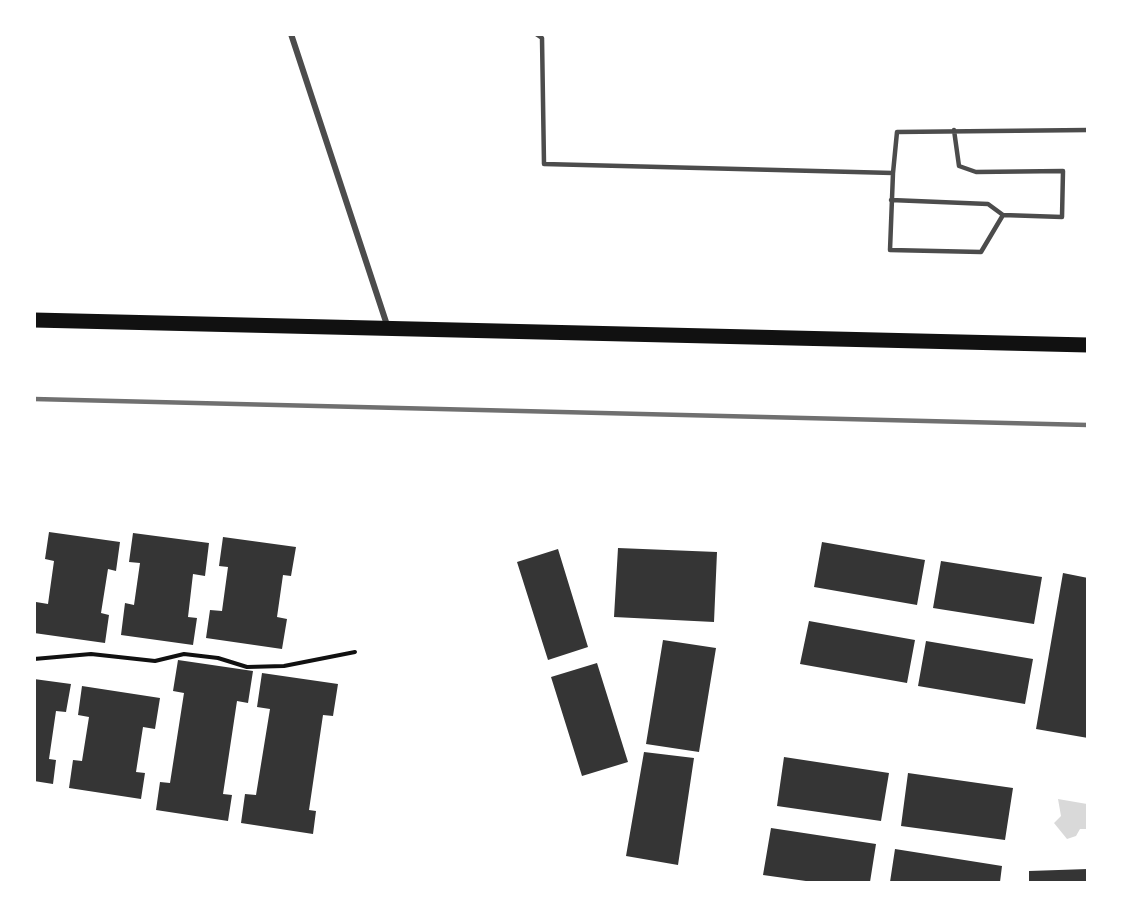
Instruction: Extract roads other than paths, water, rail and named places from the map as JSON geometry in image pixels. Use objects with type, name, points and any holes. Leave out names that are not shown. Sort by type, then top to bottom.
[{"type":"main road","points":[[34,320],[1088,345]]},
{"type":"street","points":[[291,34],[388,329]]},
{"type":"lane","points":[[536,34],[542,38],[544,164],[893,173]]},
{"type":"lane","points":[[891,200],[988,204],[1003,214],[1062,217],[1063,171],[976,172],[959,166],[954,130]]},
{"type":"lane","points":[[1003,214],[981,252],[890,250],[891,200],[897,132],[1088,130]]},
{"type":"railway","points":[[34,399],[1088,425]]}]
